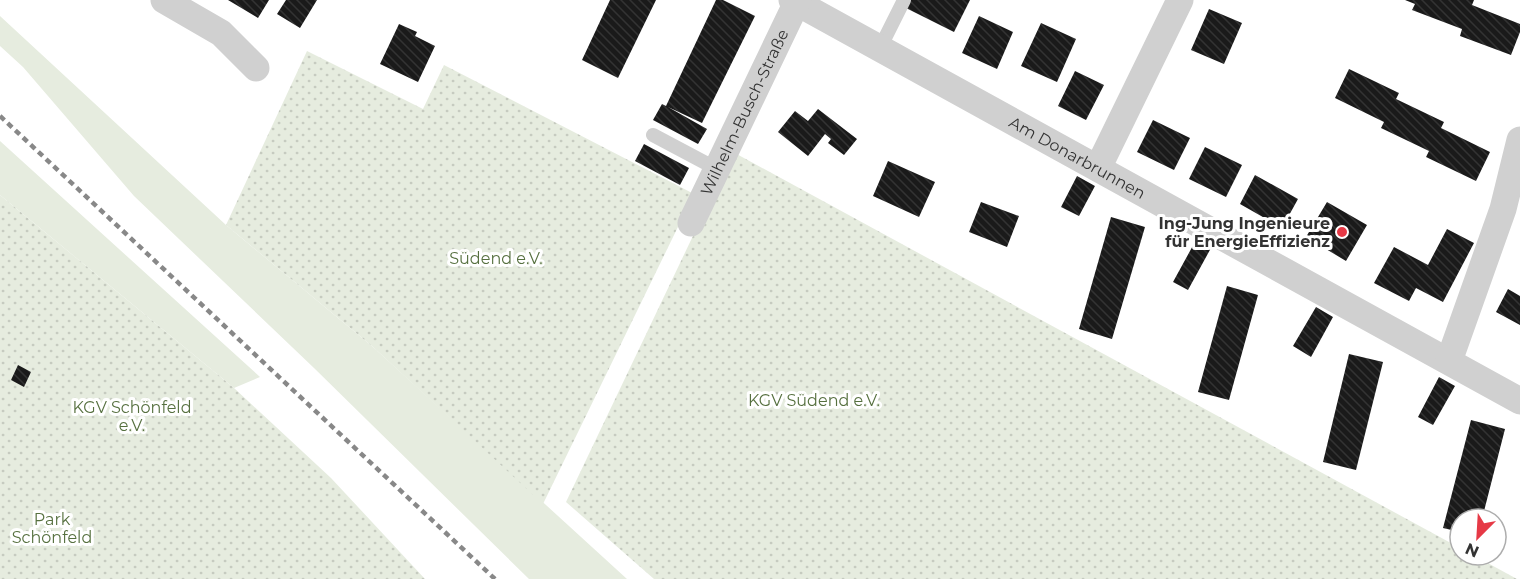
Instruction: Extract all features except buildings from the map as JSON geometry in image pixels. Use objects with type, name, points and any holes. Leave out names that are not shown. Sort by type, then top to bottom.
[{"type":"street","points":[[164,0],[221,33],[256,68]]},
{"type":"street","points":[[1098,168],[1180,0]]},
{"type":"street","name":"Am Donarbrunnen","points":[[796,1],[1520,401]]},
{"type":"street","name":"Wilhelm-Busch-Straße","points":[[691,223],[796,1]]},
{"type":"street","points":[[1449,361],[1503,209],[1520,140]]},
{"type":"lane","points":[[880,48],[904,0]]},
{"type":"lane","points":[[653,135],[717,169]]},
{"type":"green space","points":[[0,16],[226,225],[373,347],[627,579],[529,579],[314,368],[134,196],[23,67],[0,46]]},
{"type":"green space","name":"Südend e.V.","points":[[307,51],[423,109],[444,65],[694,194],[543,504],[373,347],[226,225]]},
{"type":"green space","points":[[0,141],[260,377],[234,388],[0,195]]},
{"type":"green space","name":"KGV Südend e.V.","points":[[733,152],[1448,541],[1448,567],[1495,567],[1517,579],[654,579],[566,502]]},
{"type":"green space","name":"KGV Schönfeld e.V.","points":[[0,195],[234,388],[331,478],[425,579],[0,579]]},
{"type":"railway","points":[[0,116],[495,579]]},
{"type":"place","name":"Ing-Jung Ingenieure für EnergieEffizienz","points":[[1342,232]]},
{"type":"park label","name":"Park Schönfeld","points":[[52,528]]}]
